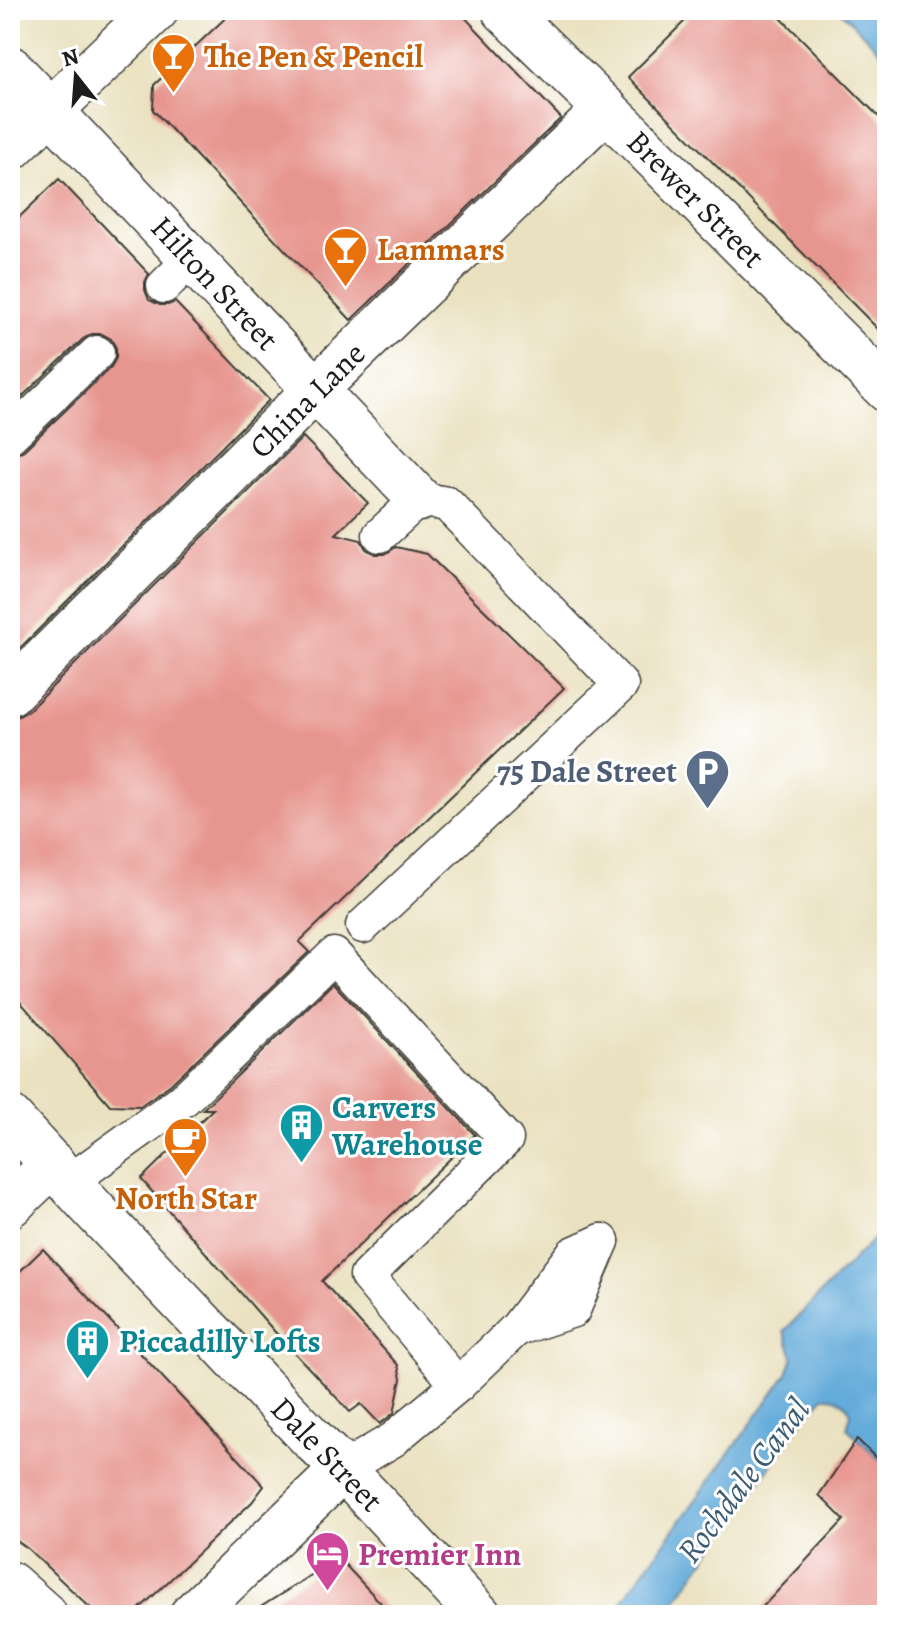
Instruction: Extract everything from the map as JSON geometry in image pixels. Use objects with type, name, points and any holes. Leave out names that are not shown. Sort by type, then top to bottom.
[{"type":"street","points":[[10,149],[156,10]]},
{"type":"street","name":"Brewer Street","points":[[504,10],[887,390]]},
{"type":"street","name":"Hilton Street","points":[[10,68],[51,110],[178,272],[316,389],[419,499]]},
{"type":"street","name":"China Lane","points":[[10,693],[316,389],[606,109]]},
{"type":"street","name":"Dale Street","points":[[10,1118],[479,1615]]},
{"type":"street","points":[[10,1205],[61,1173]]},
{"type":"street","points":[[192,1615],[343,1469]]},
{"type":"street","points":[[10,1584],[45,1615]]},
{"type":"lane","points":[[10,436],[97,353]]},
{"type":"lane","points":[[363,926],[621,685],[447,504],[419,499],[380,535]]},
{"type":"lane","points":[[61,1173],[184,1099],[334,955],[506,1139],[367,1276],[458,1385]]},
{"type":"lane","points":[[343,1469],[396,1437],[458,1385],[516,1329]]},
{"type":"water","points":[[839,10],[887,10],[887,58]]},
{"type":"water","name":"Rochdale Canal","points":[[887,1225],[887,1467],[847,1428],[851,1413],[846,1405],[836,1398],[824,1397],[805,1417],[666,1615],[612,1615],[787,1374],[793,1357],[784,1331]]},
{"type":"building","points":[[234,10],[458,10],[561,118],[351,320],[153,110],[154,85]]},
{"type":"building","points":[[696,10],[773,10],[887,125],[887,338],[628,77]]},
{"type":"building","points":[[59,179],[149,274],[145,290],[149,300],[160,305],[175,302],[269,400],[10,658],[10,455],[24,450],[111,367],[116,358],[116,348],[111,339],[102,334],[92,334],[10,408],[10,226]]},
{"type":"building","points":[[303,437],[368,503],[336,534],[361,540],[366,549],[375,554],[385,554],[396,547],[427,554],[564,688],[299,942],[309,952],[171,1084],[140,1106],[110,1105],[10,990],[10,717],[28,711]]},
{"type":"building","name":"Carvers Warehouse","points":[[333,983],[475,1135],[322,1281],[398,1365],[401,1379],[394,1413],[380,1424],[361,1404],[350,1412],[275,1332],[141,1179],[213,1109],[203,1109]]},
{"type":"building","name":"Piccadilly Lofts","points":[[43,1249],[264,1486],[252,1502],[133,1615],[98,1615],[10,1536],[10,1281]]},
{"type":"building","points":[[857,1439],[887,1469],[887,1615],[755,1615],[844,1520],[819,1495]]},
{"type":"building","name":"Premier Inn","points":[[335,1554],[392,1615],[248,1615],[316,1572]]},
{"type":"place","name":"The Pen & Pencil","points":[[173,95]]},
{"type":"place","name":"Lammars","points":[[346,288]]},
{"type":"place","name":"75 Dale Street","points":[[708,810]]},
{"type":"place","name":"Carvers Warehouse","points":[[301,1164]]},
{"type":"place","name":"North Star","points":[[186,1178]]},
{"type":"place","name":"Piccadilly Lofts","points":[[88,1380]]},
{"type":"place","name":"Premier Inn","points":[[327,1593]]}]
